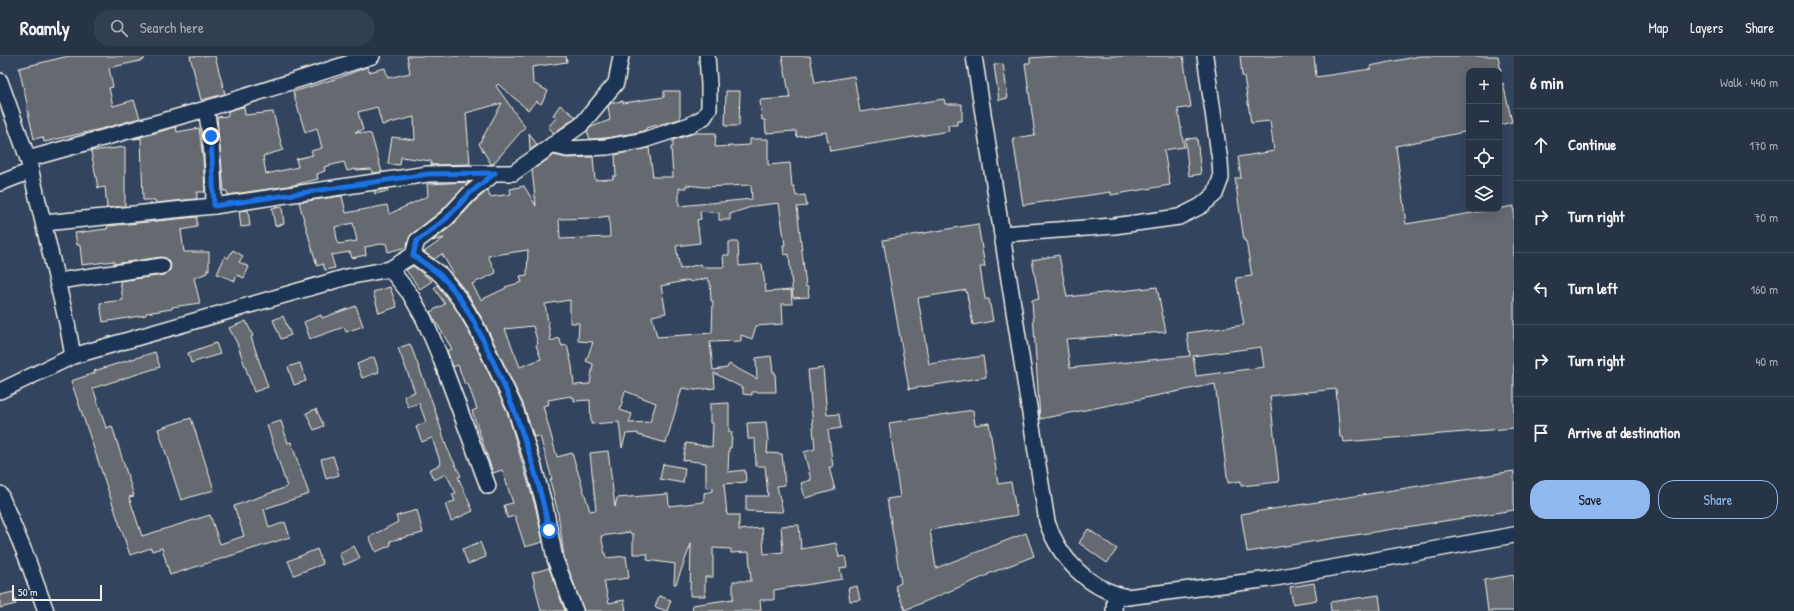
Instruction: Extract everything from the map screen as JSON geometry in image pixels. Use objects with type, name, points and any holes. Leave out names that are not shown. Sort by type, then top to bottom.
[{"type":"street","points":[[0,183],[30,165],[372,56]]},
{"type":"street","points":[[44,223],[214,206],[428,174],[513,173],[581,125],[616,83],[621,56]]},
{"type":"street","points":[[552,145],[568,149],[607,147],[641,141],[690,125],[704,117],[709,109],[707,56]]},
{"type":"street","points":[[974,56],[1047,522],[1052,537],[1061,553],[1074,568],[1103,589],[1126,597],[1270,579],[1514,535]]},
{"type":"street","points":[[1002,234],[1114,226],[1179,217],[1201,206],[1215,194],[1221,178],[1220,161],[1205,56]]},
{"type":"street","points":[[0,80],[30,165],[58,281],[73,356]]},
{"type":"street","points":[[206,109],[211,136],[213,159],[214,206]]},
{"type":"street","points":[[0,391],[73,356],[347,277],[390,269],[413,255],[417,241],[447,218],[469,194],[495,173]]},
{"type":"street","points":[[413,255],[441,275],[461,301],[476,326],[498,370],[515,408],[533,464],[545,507],[555,559],[575,611]]},
{"type":"street","points":[[58,281],[162,266]]},
{"type":"street","points":[[390,269],[410,294],[424,319],[439,354],[488,486]]},
{"type":"street","points":[[0,494],[26,556],[46,611]]},
{"type":"street","points":[[1114,611],[1115,594]]},
{"type":"building","points":[[69,56],[144,56],[144,60],[109,68],[113,87],[109,88],[113,106],[134,100],[140,118],[101,129],[44,142],[43,137],[34,139],[19,68]]},
{"type":"building","points":[[190,56],[215,56],[225,94],[201,100]]},
{"type":"building","points":[[407,56],[566,56],[567,62],[532,67],[533,83],[548,91],[541,104],[536,101],[528,110],[498,84],[496,86],[525,127],[493,164],[491,164],[479,144],[502,103],[466,113],[470,164],[431,165],[431,161],[401,157],[400,165],[388,164],[392,137],[415,140],[414,117],[382,125],[377,107],[358,112],[363,130],[355,132],[371,134],[382,172],[372,173],[371,169],[356,169],[347,171],[344,162],[324,167],[325,171],[317,174],[318,179],[294,185],[228,195],[227,191],[224,191],[217,117],[228,116],[228,111],[242,107],[244,107],[245,115],[273,112],[283,150],[263,156],[266,174],[298,167],[296,159],[313,155],[311,151],[322,148],[317,128],[305,132],[293,92],[367,67],[369,72],[385,68],[388,78],[410,73]]},
{"type":"building","points":[[782,56],[810,56],[815,83],[854,76],[860,112],[944,99],[945,104],[962,104],[962,121],[957,121],[957,125],[948,125],[949,131],[830,151],[826,132],[797,137],[796,131],[766,133],[765,120],[762,120],[760,100],[790,98]]},
{"type":"building","points":[[1056,56],[1183,56],[1191,107],[1178,109],[1184,147],[1164,150],[1170,185],[1111,195],[1111,192],[1023,205],[1013,138],[1035,135],[1025,63],[1030,63],[1030,58]]},
{"type":"building","points":[[1240,56],[1314,56],[1316,77],[1371,69],[1370,66],[1420,56],[1498,56],[1500,68],[1466,68],[1466,132],[1396,146],[1406,224],[1478,212],[1502,212],[1502,208],[1514,206],[1514,428],[1344,442],[1343,437],[1340,437],[1336,389],[1270,396],[1279,482],[1241,486],[1241,481],[1228,483],[1215,384],[1040,419],[1032,300],[1039,299],[1032,260],[1059,255],[1067,297],[1157,287],[1166,332],[1066,339],[1070,368],[1190,356],[1187,333],[1244,325],[1236,278],[1252,276],[1246,241],[1244,241],[1235,178],[1241,178],[1238,157],[1274,151],[1270,121],[1251,123],[1244,76],[1242,76]],"holes":[[[1261,347],[1264,367],[1196,376],[1193,356]]]},
{"type":"building","points":[[1003,64],[1008,98],[999,100],[994,65]]},
{"type":"building","points":[[1502,83],[1512,122],[1502,124],[1502,104]]},
{"type":"building","points":[[664,91],[680,91],[680,119],[646,128],[646,130],[639,132],[606,138],[590,139],[587,131],[591,127],[610,120],[608,106],[611,103],[623,101],[623,103],[664,97]]},
{"type":"building","points":[[726,91],[740,91],[739,126],[725,126]]},
{"type":"building","points":[[560,105],[576,117],[554,133],[548,127],[557,117],[553,115]]},
{"type":"building","points":[[176,127],[177,132],[199,128],[205,192],[197,192],[197,198],[195,199],[156,203],[155,200],[143,200],[141,138],[134,139]]},
{"type":"building","points":[[529,133],[537,145],[530,150]]},
{"type":"building","points":[[695,133],[716,133],[715,147],[750,145],[750,139],[768,139],[768,165],[790,163],[792,187],[794,186],[796,196],[805,195],[807,206],[797,207],[806,287],[808,287],[809,297],[793,298],[789,254],[784,255],[783,245],[785,245],[779,203],[754,206],[730,214],[730,220],[719,220],[719,213],[700,211],[701,219],[697,220],[700,243],[676,246],[680,269],[701,264],[702,267],[724,267],[723,255],[729,255],[729,242],[738,242],[739,266],[762,264],[766,292],[791,290],[792,304],[782,304],[783,324],[756,326],[752,339],[741,335],[741,341],[710,342],[713,370],[727,368],[729,364],[757,379],[756,358],[771,356],[773,372],[775,372],[776,392],[752,392],[752,395],[743,394],[743,388],[714,373],[715,388],[695,390],[682,388],[666,443],[638,435],[638,433],[626,434],[622,448],[619,422],[591,424],[590,400],[574,401],[574,397],[571,398],[571,396],[548,400],[549,404],[543,406],[557,457],[572,453],[590,511],[596,510],[590,453],[608,451],[615,507],[617,498],[668,494],[669,506],[704,502],[704,493],[713,491],[713,488],[706,487],[706,463],[683,460],[686,443],[712,447],[713,423],[710,423],[710,404],[729,403],[729,432],[732,432],[731,448],[729,448],[728,472],[745,470],[746,482],[724,484],[727,515],[739,515],[739,530],[762,528],[764,554],[783,552],[781,526],[799,525],[801,549],[836,543],[839,557],[845,556],[847,567],[840,568],[842,579],[774,590],[774,600],[760,600],[761,611],[693,611],[692,605],[733,599],[733,581],[751,581],[749,552],[731,553],[731,549],[713,548],[713,577],[705,577],[705,596],[690,596],[691,544],[676,584],[674,584],[675,564],[647,560],[648,554],[633,554],[633,534],[630,532],[601,536],[606,558],[626,556],[629,578],[604,581],[609,603],[624,600],[626,611],[584,611],[564,557],[558,513],[550,480],[552,479],[540,436],[534,437],[523,404],[484,322],[469,296],[452,274],[453,273],[442,254],[434,259],[424,252],[444,238],[432,241],[453,225],[475,201],[488,190],[490,197],[511,194],[510,189],[524,186],[536,206],[532,170],[554,155],[567,158],[593,157],[595,180],[613,179],[613,176],[616,176],[615,155],[649,148],[653,177],[673,177],[671,147],[673,147],[673,140]],"holes":[[[686,185],[705,187],[751,185],[752,199],[679,206],[679,188],[686,188]],[[609,216],[610,237],[560,239],[559,219]],[[528,250],[527,275],[520,276],[522,282],[505,287],[506,288],[481,300],[472,284],[496,273],[488,256]],[[708,278],[708,281],[710,281],[711,301],[713,301],[712,333],[657,337],[652,316],[666,313],[661,286],[689,280],[690,282]],[[570,300],[570,323],[579,323],[578,341],[593,342],[586,361],[593,364],[590,384],[574,385],[572,366],[567,345],[562,346],[559,338],[551,341],[545,304]],[[533,326],[538,344],[536,345],[541,359],[520,367],[505,329]],[[625,391],[656,403],[650,422],[629,423],[632,414],[620,410]]]},
{"type":"building","points":[[1197,138],[1201,174],[1189,176],[1185,139]]},
{"type":"building","points":[[125,147],[125,206],[107,208],[105,187],[98,188],[91,151]]},
{"type":"building","points":[[469,182],[441,211],[412,234],[406,247],[388,252],[386,243],[365,247],[366,255],[352,258],[350,252],[331,255],[335,268],[325,270],[323,264],[317,266],[299,202],[342,196],[346,213],[387,205],[389,214],[428,196],[427,184]],"holes":[[[353,223],[357,241],[338,244],[335,227]]]},
{"type":"building","points":[[387,189],[388,191],[375,194],[374,191]]},
{"type":"building","points":[[282,207],[284,224],[275,226],[272,208]]},
{"type":"building","points":[[248,210],[250,226],[241,227],[239,211]]},
{"type":"building","points":[[197,217],[197,227],[181,230],[184,252],[209,252],[209,270],[207,269],[207,273],[194,278],[200,303],[172,307],[172,309],[146,313],[146,315],[103,322],[100,303],[123,300],[120,281],[164,275],[170,270],[171,264],[166,258],[161,257],[114,264],[114,261],[82,265],[80,245],[77,245],[75,233],[107,229],[108,226]]},
{"type":"building","points":[[978,224],[985,267],[980,267],[985,299],[989,299],[993,321],[973,325],[966,290],[918,298],[929,364],[983,356],[986,377],[909,389],[883,240]]},
{"type":"building","points":[[233,250],[243,256],[239,262],[249,267],[244,278],[237,275],[235,281],[217,274],[225,256],[228,258]]},
{"type":"building","points":[[413,266],[432,281],[420,289],[406,270]]},
{"type":"building","points":[[437,285],[454,306],[468,330],[507,411],[536,509],[543,542],[525,547],[515,516],[507,518],[504,505],[513,503],[502,470],[493,473],[472,411],[477,409],[468,384],[465,385],[458,365],[453,367],[447,351],[452,349],[430,312],[445,304],[434,288]]},
{"type":"building","points":[[390,287],[397,307],[379,313],[373,292]]},
{"type":"building","points":[[356,306],[363,326],[346,332],[344,327],[310,339],[304,322],[321,315],[322,318]]},
{"type":"building","points":[[283,316],[291,335],[281,339],[273,320]]},
{"type":"building","points":[[246,321],[253,336],[251,337],[268,387],[254,392],[237,343],[229,328]]},
{"type":"building","points":[[216,343],[220,354],[191,363],[188,353]]},
{"type":"building","points":[[410,344],[433,404],[447,448],[461,476],[458,477],[473,511],[451,521],[445,504],[455,501],[452,494],[456,493],[446,474],[434,480],[429,470],[441,464],[432,438],[422,442],[416,427],[426,422],[419,403],[408,407],[404,396],[415,392],[398,348]]},
{"type":"building","points":[[155,352],[160,367],[93,388],[106,428],[112,426],[134,496],[129,497],[142,536],[210,515],[220,544],[244,536],[234,506],[287,487],[267,425],[281,421],[288,443],[291,442],[309,494],[264,509],[269,528],[285,522],[290,537],[170,575],[162,548],[152,551],[151,548],[130,555],[71,381],[95,373],[94,371]]},
{"type":"building","points":[[374,357],[379,372],[362,378],[357,364]]},
{"type":"building","points":[[300,363],[306,381],[294,385],[288,367]]},
{"type":"building","points":[[823,368],[827,415],[839,414],[841,428],[828,430],[833,467],[829,467],[835,490],[805,498],[801,483],[811,480],[804,452],[815,449],[808,370]]},
{"type":"building","points":[[316,409],[324,426],[314,430],[306,413]]},
{"type":"building","points":[[973,410],[975,425],[989,423],[998,484],[1011,482],[1017,515],[930,530],[936,568],[1026,533],[1034,556],[905,610],[895,586],[901,583],[887,499],[900,497],[889,423]]},
{"type":"building","points":[[191,418],[214,490],[181,500],[158,429]]},
{"type":"building","points":[[766,422],[768,440],[767,453],[782,454],[785,485],[777,486],[783,512],[746,511],[746,496],[768,496],[765,466],[756,466],[755,439],[748,439],[747,423]]},
{"type":"building","points":[[333,456],[339,475],[326,479],[321,459]]},
{"type":"building","points":[[663,464],[685,468],[683,483],[660,479]]},
{"type":"building","points":[[1514,471],[1514,510],[1247,552],[1241,514]]},
{"type":"building","points":[[417,510],[423,533],[390,541],[391,545],[376,552],[369,537],[398,522],[396,516]]},
{"type":"building","points":[[1088,529],[1117,549],[1107,563],[1079,543]]},
{"type":"building","points":[[480,542],[486,557],[468,564],[462,549]]},
{"type":"building","points":[[354,546],[360,558],[344,565],[339,553]]},
{"type":"building","points":[[317,549],[323,564],[294,575],[288,561]]},
{"type":"building","points":[[549,568],[565,611],[541,611],[532,573]]},
{"type":"building","points":[[1514,575],[1514,611],[1488,611],[1484,580]]},
{"type":"building","points":[[1314,583],[1317,600],[1293,604],[1290,587]]},
{"type":"building","points":[[857,586],[860,600],[850,601],[848,588]]},
{"type":"building","points":[[13,592],[16,604],[0,608],[0,595]]},
{"type":"building","points":[[1379,595],[1381,611],[1331,611],[1330,602]]},
{"type":"building","points":[[659,596],[671,600],[667,611],[655,607]]},
{"type":"route","points":[[211,136],[214,206],[428,174],[495,173],[469,194],[447,218],[417,241],[413,255],[441,275],[461,301],[476,326],[498,370],[515,408],[533,464],[545,507],[549,530]]}]
